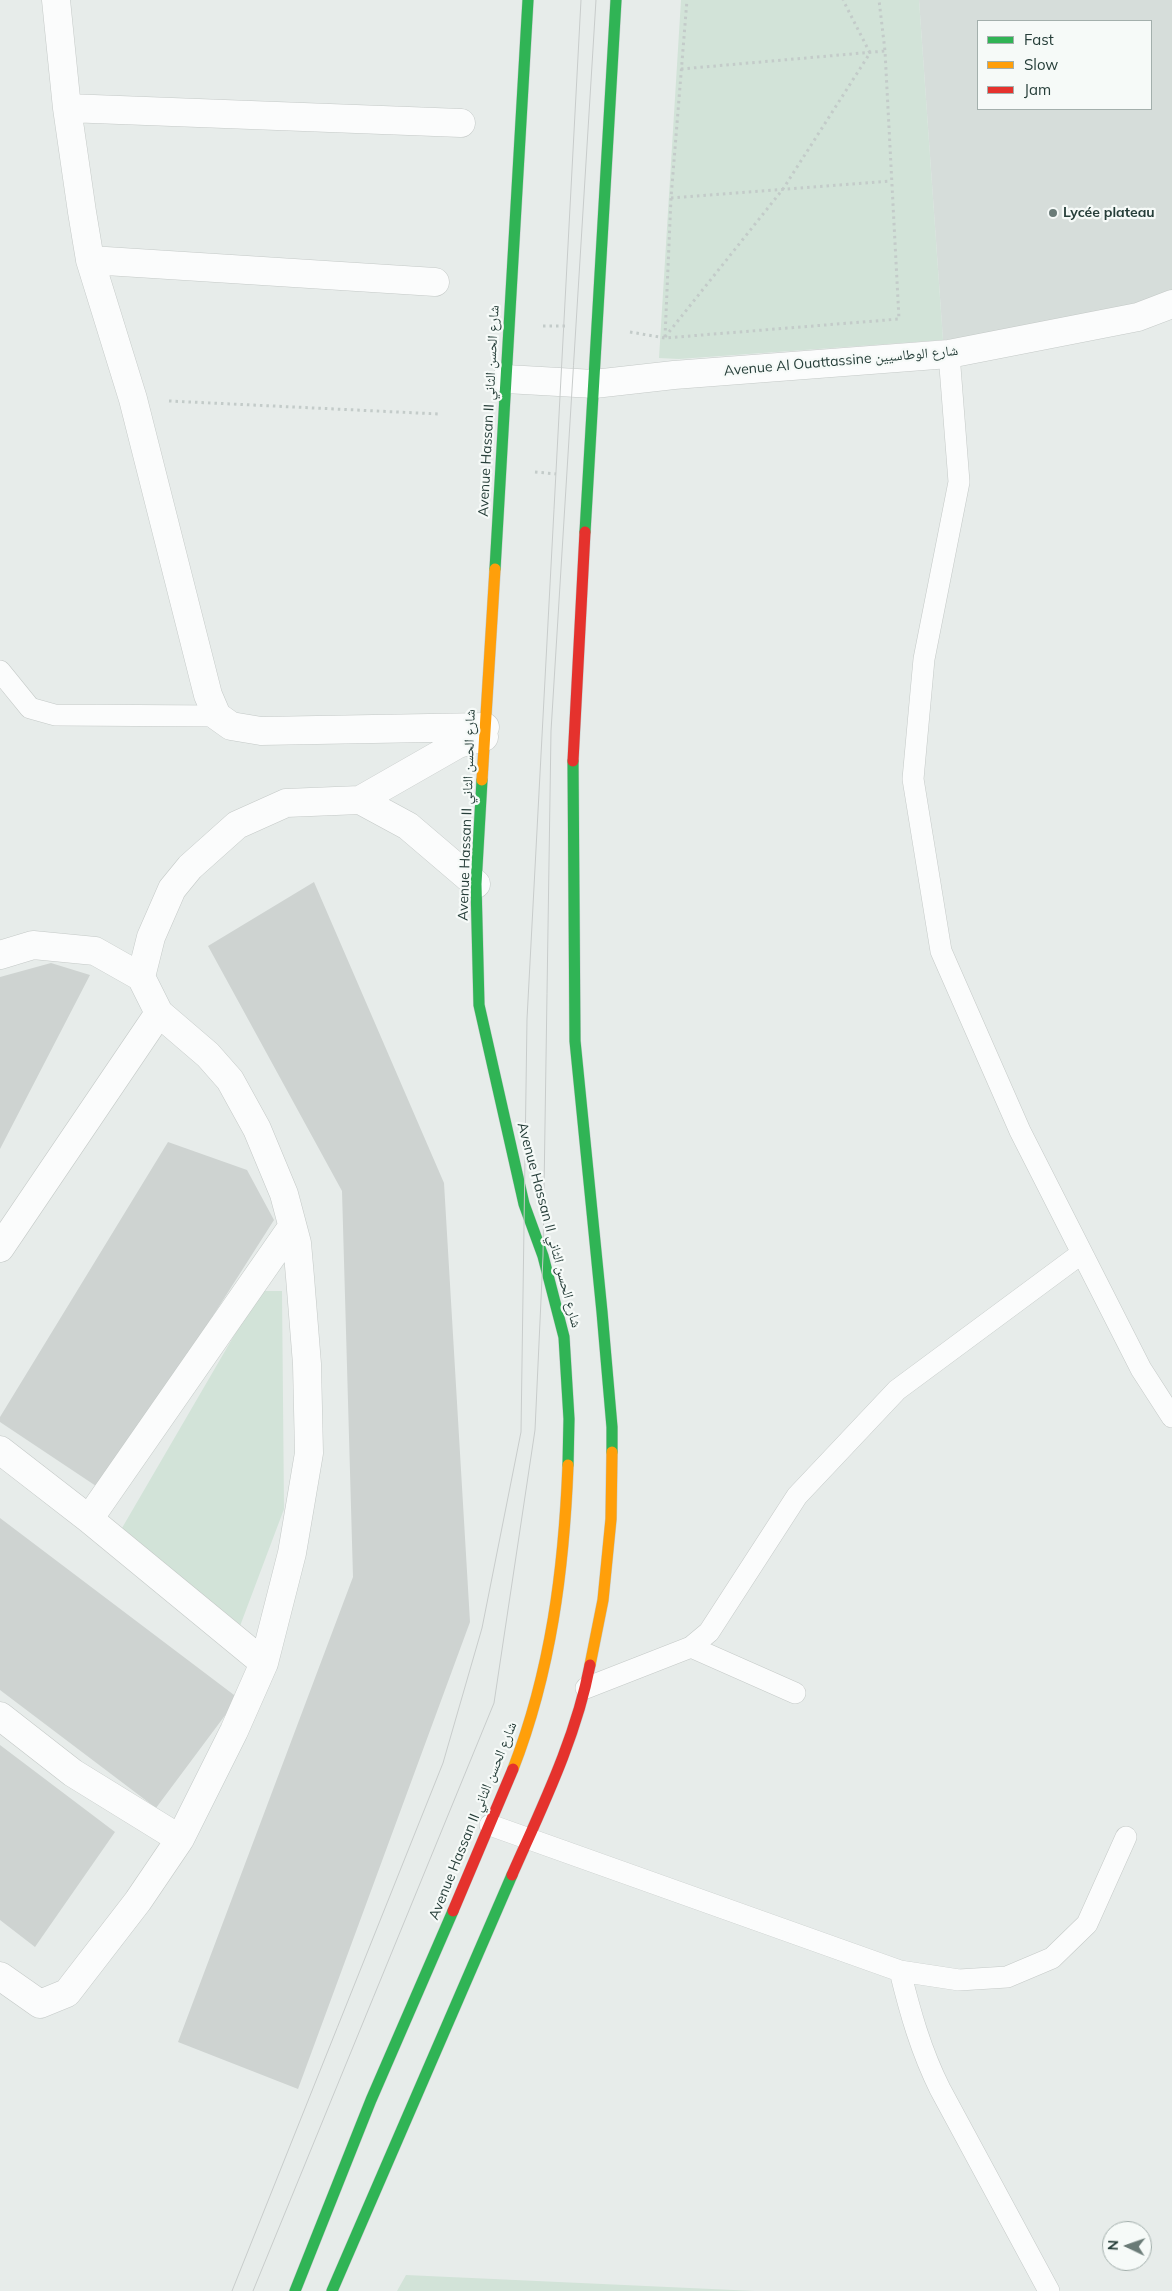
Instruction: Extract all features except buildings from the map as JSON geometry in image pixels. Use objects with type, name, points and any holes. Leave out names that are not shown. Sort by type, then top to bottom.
[{"type":"highway","name":"Avenue Hassan II شارع الحسن الثاني","points":[[295,2291],[371,2100],[490,1825],[523,1743],[542,1682],[556,1613],[566,1513],[569,1419],[564,1337],[543,1256],[524,1204],[491,1065],[479,1005],[476,884],[528,0]]},
{"type":"highway","name":"Avenue Hassan II شارع الحسن الثاني","points":[[332,2291],[558,1770],[586,1688],[603,1600],[610,1519],[612,1436],[575,1031],[573,735],[616,0]]},
{"type":"street","points":[[56,0],[67,108],[90,260],[133,399],[191,633],[208,695],[217,716],[231,726],[261,731],[485,732]]},
{"type":"street","points":[[67,108],[461,124]]},
{"type":"street","points":[[90,260],[436,282]]},
{"type":"street","name":"Avenue Al Ouattassine شارع الوطاسيين","points":[[506,379],[594,384],[950,354],[1138,317],[1172,304]]},
{"type":"street","points":[[142,977],[151,937],[172,889],[190,867],[237,825],[286,802],[360,800],[458,744],[485,732]]},
{"type":"street","points":[[360,800],[408,826],[476,884]]},
{"type":"street","points":[[0,955],[33,945],[95,951],[142,977],[159,1013],[208,1054],[230,1080],[257,1129],[284,1194],[292,1226],[300,1268],[307,1364],[309,1454],[292,1553],[264,1664],[234,1731],[180,1839],[121,1925],[67,1993],[40,2004],[0,1976]]},
{"type":"street","points":[[0,1248],[159,1013]]},
{"type":"street","points":[[89,1519],[292,1226]]},
{"type":"street","points":[[0,1450],[89,1519],[264,1664]]},
{"type":"street","points":[[0,1716],[72,1772],[180,1839]]},
{"type":"lane","points":[[950,354],[959,482],[924,659],[913,779],[941,951],[1020,1131],[1141,1369],[1172,1417]]},
{"type":"lane","points":[[0,671],[30,708],[54,715],[217,716]]},
{"type":"lane","points":[[586,1688],[690,1647],[709,1632],[797,1496],[897,1390],[1082,1253]]},
{"type":"lane","points":[[690,1647],[795,1693]]},
{"type":"lane","points":[[490,1825],[900,1971],[958,1980],[1008,1977],[1052,1958],[1088,1924],[1126,1837]]},
{"type":"lane","points":[[900,1971],[914,2028],[925,2059],[1050,2291]]},
{"type":"path","points":[[665,338],[671,198],[687,0]]},
{"type":"path","points":[[843,0],[870,53]]},
{"type":"path","points":[[665,338],[899,319],[890,181],[885,51],[879,0]]},
{"type":"path","points":[[681,69],[885,51]]},
{"type":"path","points":[[665,338],[783,189],[870,53]]},
{"type":"path","points":[[671,198],[890,181]]},
{"type":"path","points":[[508,325],[597,327]]},
{"type":"path","points":[[133,399],[439,414]]},
{"type":"path","points":[[500,468],[588,479]]},
{"type":"shaded area","name":"Lycée plateau","points":[[919,0],[1172,0],[1172,316],[1142,328],[943,340]]},
{"type":"green space","points":[[681,0],[919,0],[943,340],[679,359],[659,358]]},
{"type":"green space","points":[[260,1291],[282,1291],[284,1509],[240,1626],[122,1528]]},
{"type":"green space","points":[[406,2275],[755,2291],[397,2291]]},
{"type":"tram line","points":[[232,2291],[443,1763],[482,1628],[521,1432],[527,1019],[581,0]]},
{"type":"tram line","points":[[253,2291],[494,1703],[535,1430],[543,1256],[551,731],[596,0]]},
{"type":"traffic: fast","points":[[495,569],[528,0]]},
{"type":"traffic: fast","points":[[585,532],[616,0]]},
{"type":"traffic: fast","points":[[573,761],[575,1041],[602,1312],[612,1427],[612,1452]]},
{"type":"traffic: fast","points":[[482,780],[476,884],[479,1005],[524,1204],[543,1256],[564,1337],[569,1419],[568,1465]]},
{"type":"traffic: fast","points":[[332,2291],[512,1875]]},
{"type":"traffic: fast","points":[[295,2291],[371,2100],[453,1911]]},
{"type":"traffic: slow","points":[[482,780],[495,569]]},
{"type":"traffic: slow","points":[[590,1665],[603,1600],[611,1519],[612,1452]]},
{"type":"traffic: slow","points":[[513,1769],[537,1695],[553,1619],[563,1543],[568,1465]]},
{"type":"traffic: jam","points":[[573,761],[585,532]]},
{"type":"traffic: jam","points":[[512,1875],[567,1746],[584,1692],[590,1665]]},
{"type":"traffic: jam","points":[[453,1911],[513,1769]]},
{"type":"place","name":"Lycée plateau","points":[[1053,213]]}]
